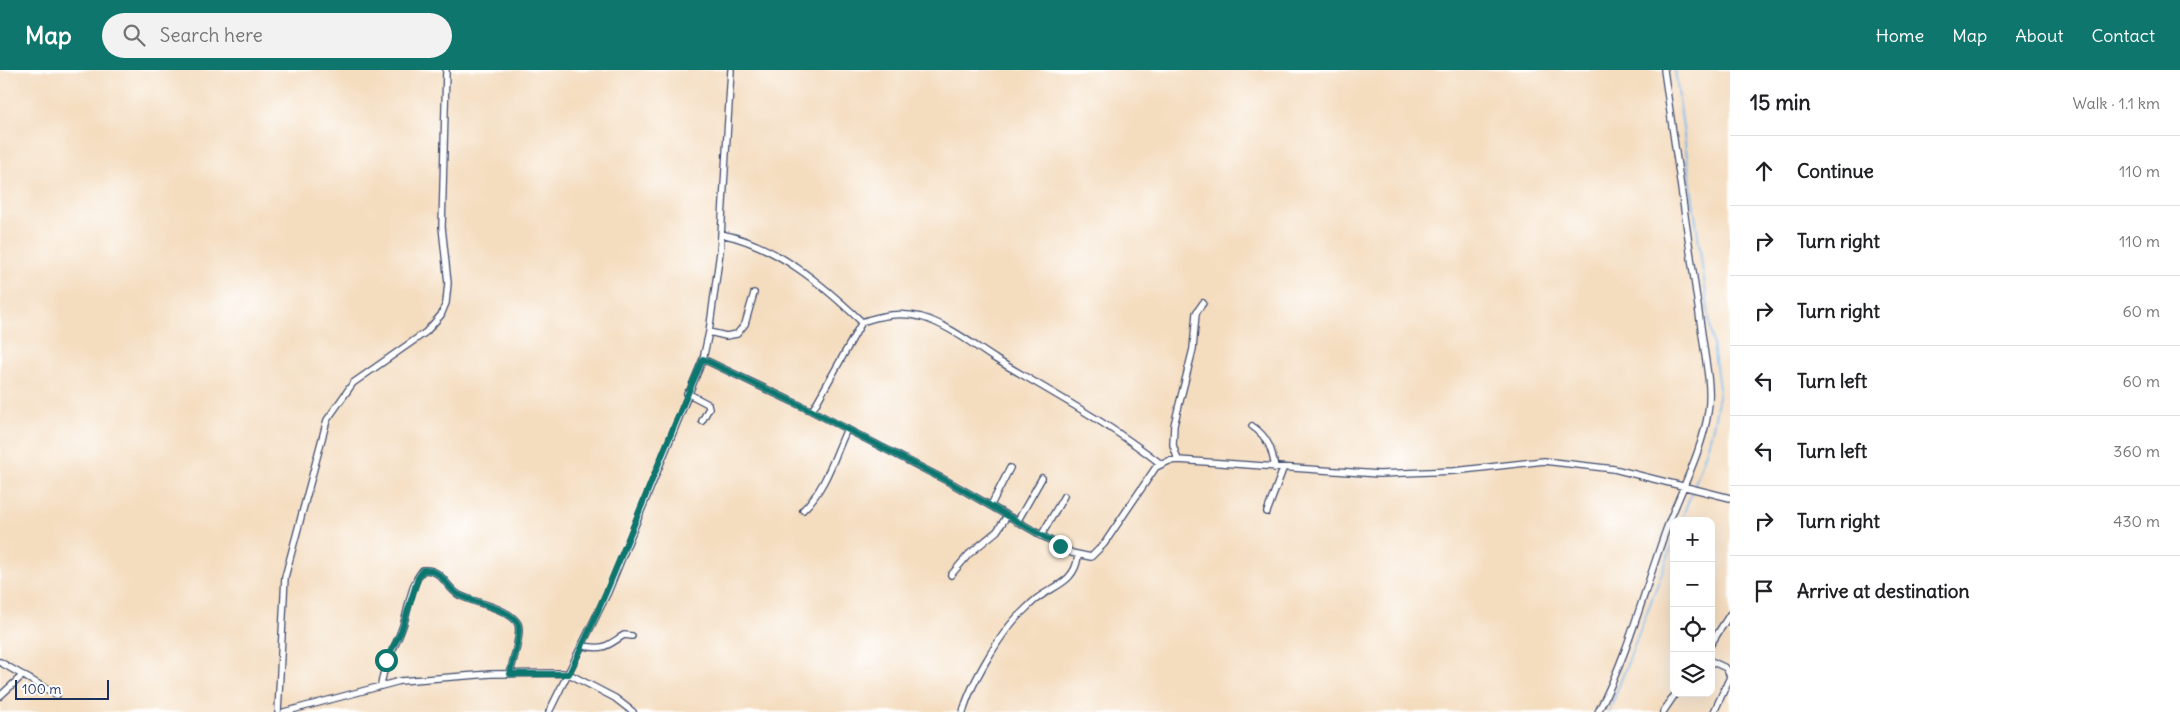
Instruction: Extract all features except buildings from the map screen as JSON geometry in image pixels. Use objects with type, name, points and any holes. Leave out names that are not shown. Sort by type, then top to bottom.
[{"type":"street","points":[[278,712],[285,577],[327,420],[353,383],[426,332],[441,315],[446,303],[448,282],[442,227],[446,70]]},
{"type":"street","points":[[549,712],[583,646],[623,556],[687,393],[703,359],[709,332],[721,234],[731,70]]},
{"type":"street","points":[[1598,712],[1613,683],[1704,432],[1708,412],[1709,385],[1664,70]]},
{"type":"street","points":[[721,234],[744,239],[790,263],[862,322]]},
{"type":"street","points":[[709,332],[726,336],[737,334],[745,324],[754,293]]},
{"type":"street","points":[[1178,460],[1173,445],[1174,425],[1193,349],[1196,313],[1203,303]]},
{"type":"street","points":[[812,411],[862,322],[895,314],[922,318],[941,326],[1110,427],[1161,464]]},
{"type":"street","points":[[703,359],[847,429],[991,505],[1017,522],[1078,556],[1091,557],[1096,553],[1150,473],[1161,464],[1178,460],[1283,469],[1379,474],[1454,471],[1544,461],[1614,469],[1730,498]]},
{"type":"street","points":[[687,393],[708,404],[709,408],[702,421]]},
{"type":"street","points":[[1252,426],[1267,438],[1273,452],[1275,468]]},
{"type":"street","points":[[803,510],[812,502],[826,477],[847,429]]},
{"type":"street","points":[[991,505],[1010,468]]},
{"type":"street","points":[[1267,512],[1283,469]]},
{"type":"street","points":[[1017,522],[1042,478]]},
{"type":"street","points":[[1041,536],[1064,496]]},
{"type":"street","points":[[951,575],[969,554],[997,531],[1008,516]]},
{"type":"street","points":[[963,712],[976,680],[1010,625],[1036,599],[1069,580],[1078,556]]},
{"type":"street","points":[[381,685],[386,660],[401,632],[412,592],[423,570],[439,573],[456,593],[496,609],[514,619],[518,626],[518,634],[510,674]]},
{"type":"street","points":[[1715,638],[1730,614]]},
{"type":"street","points":[[583,646],[611,645],[624,634],[632,636]]},
{"type":"street","points":[[0,662],[57,695]]},
{"type":"street","points":[[1714,712],[1730,677],[1726,668],[1715,663]]},
{"type":"street","points":[[284,712],[381,685],[421,678],[510,674],[569,674],[615,698],[633,712]]},
{"type":"street","points":[[0,696],[23,675]]},
{"type":"street","points":[[1663,712],[1673,697]]},
{"type":"waterway","points":[[1675,70],[1719,388],[1710,439],[1682,517]]},
{"type":"waterway","points":[[1609,712],[1670,552]]},
{"type":"route","points":[[386,660],[401,632],[412,592],[421,572],[423,570],[432,570],[443,576],[451,589],[456,593],[496,609],[514,619],[518,626],[518,634],[510,674],[569,674],[608,592],[687,393],[703,359],[757,387],[812,411],[951,483],[1060,546]]}]
